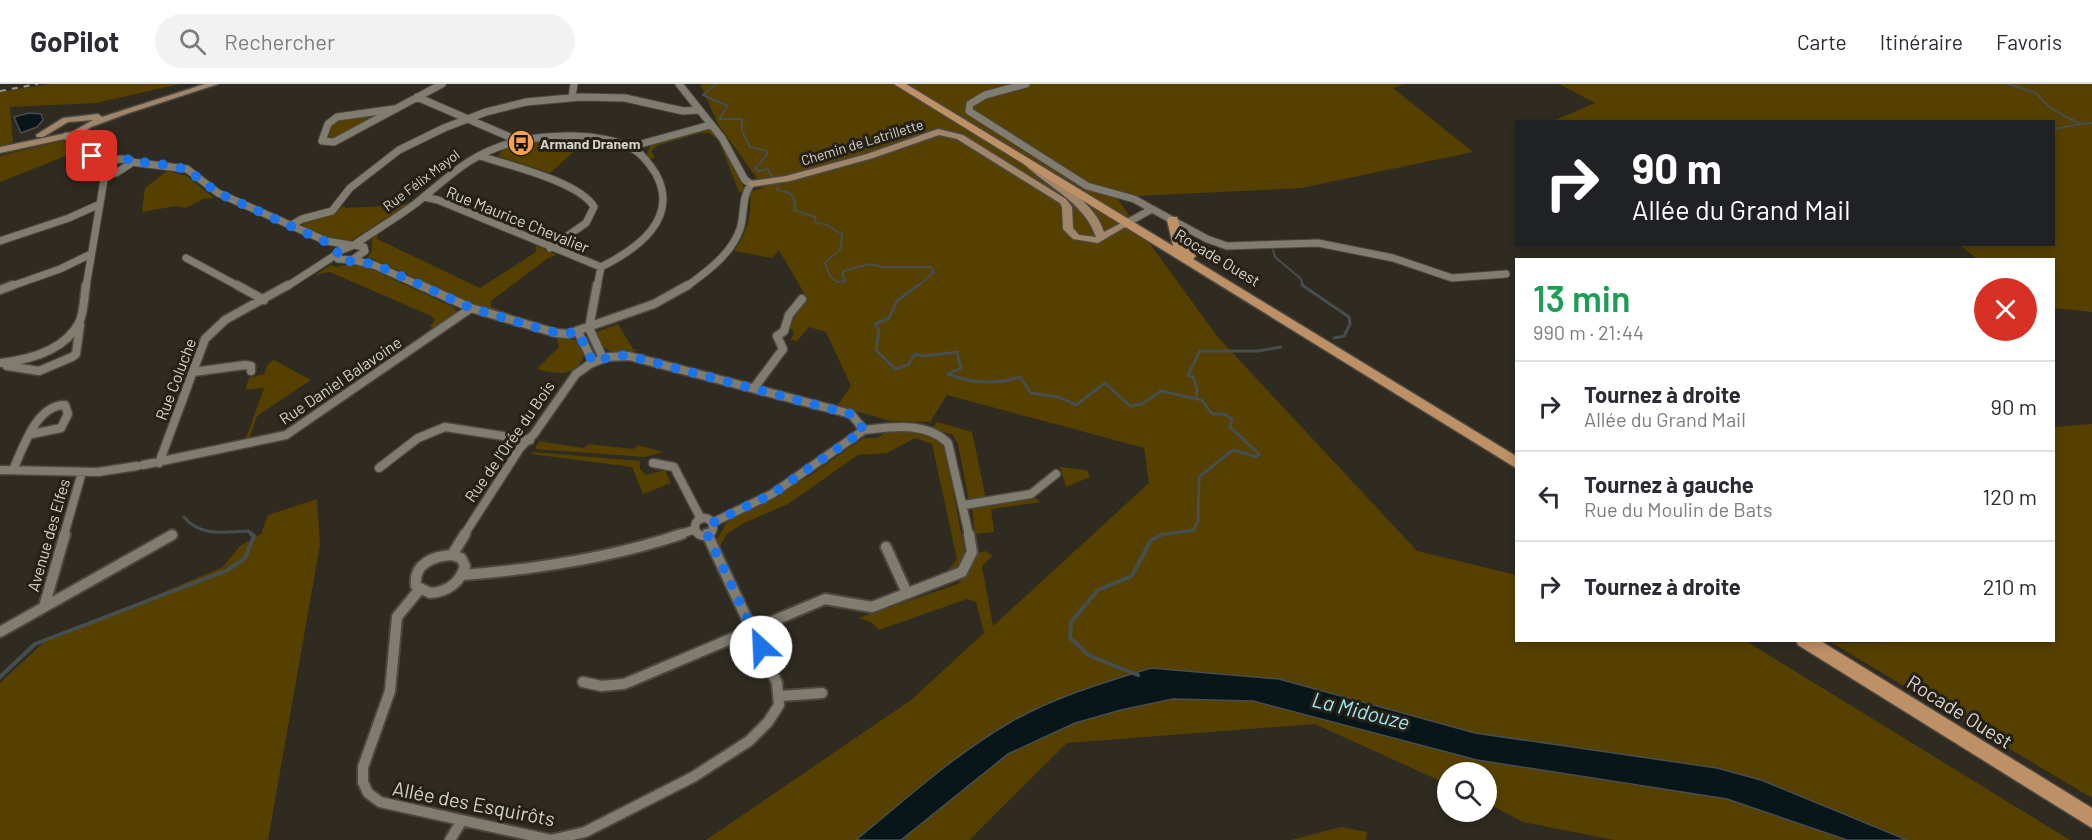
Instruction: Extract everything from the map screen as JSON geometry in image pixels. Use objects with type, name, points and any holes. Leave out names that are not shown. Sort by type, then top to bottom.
[{"type":"main road","points":[[891,84],[949,115]]},
{"type":"main road","name":"Rocade Ouest","points":[[899,84],[1515,461]]},
{"type":"main road","points":[[1173,220],[1178,244],[1186,253],[1246,297]]},
{"type":"main road","name":"Rocade Ouest","points":[[1807,642],[2092,819]]},
{"type":"street","points":[[66,136],[86,125],[123,112],[214,84]]},
{"type":"street","points":[[394,109],[337,117],[328,124],[322,141],[334,142],[442,84]]},
{"type":"street","points":[[572,97],[574,84]]},
{"type":"street","points":[[326,242],[339,256],[374,264],[471,308],[556,333],[578,332],[679,292],[716,265],[740,230],[746,191],[751,184],[745,180],[722,138],[679,84]]},
{"type":"street","points":[[1026,84],[981,97],[970,104],[969,111],[1087,186],[1134,199],[1207,239],[1227,246],[1318,243],[1393,258],[1452,278],[1506,274]]},
{"type":"street","points":[[417,97],[469,117],[519,141],[572,137],[630,147],[710,125]]},
{"type":"street","points":[[290,226],[306,218],[330,212],[350,188],[382,161],[417,140],[469,117],[526,102],[572,97],[625,98],[683,111],[698,110]]},
{"type":"street","points":[[52,134],[66,120],[86,125]]},
{"type":"street","points":[[80,146],[86,125]]},
{"type":"street","name":"Chemin de Latrillette","points":[[751,184],[767,183],[823,169],[896,148],[938,132],[946,132],[960,137],[1063,201],[1067,207],[1068,229],[1076,237],[1088,242],[1101,238]]},
{"type":"street","points":[[0,150],[52,134],[66,136],[92,156],[104,173]]},
{"type":"street","name":"Rue Félix Mayol","points":[[339,256],[424,197],[444,177],[480,156],[519,141]]},
{"type":"street","points":[[603,358],[589,328],[601,267],[615,261],[640,243],[656,224],[663,207],[663,188],[657,174],[630,147]]},
{"type":"street","points":[[92,156],[115,160],[127,159],[129,165]]},
{"type":"street","points":[[480,156],[548,177],[578,192],[592,203],[593,211],[586,223],[550,248]]},
{"type":"street","points":[[0,364],[39,371],[76,354],[104,173],[115,160]]},
{"type":"street","points":[[1027,162],[1035,172],[1074,198],[1090,217],[1101,238],[1152,208]]},
{"type":"street","points":[[104,173],[116,173],[129,165],[155,163],[186,169],[218,193],[290,226],[326,242],[352,245],[364,250],[374,264]]},
{"type":"street","name":"Rue Maurice Chevalier","points":[[424,197],[438,200],[550,248],[601,267]]},
{"type":"street","points":[[0,241],[69,218],[100,204]]},
{"type":"street","points":[[69,218],[98,214]]},
{"type":"street","name":"Rue Félix Mayol","points":[[364,250],[374,231]]},
{"type":"street","points":[[353,260],[364,250]]},
{"type":"street","points":[[0,290],[60,269],[91,254]]},
{"type":"street","name":"Rue Coluche","points":[[159,462],[210,331],[231,314],[264,300],[339,256]]},
{"type":"street","points":[[186,258],[264,300]]},
{"type":"street","points":[[60,269],[89,265]]},
{"type":"street","points":[[754,388],[783,349],[777,336],[784,331],[789,315],[802,299]]},
{"type":"street","name":"Rue Daniel Balavoine","points":[[140,466],[268,440],[295,431],[471,308]]},
{"type":"street","points":[[0,364],[32,358],[54,348],[72,334],[80,322]]},
{"type":"street","points":[[578,332],[593,362]]},
{"type":"street","name":"Rue de l'Orée du Bois","points":[[452,555],[520,448],[530,440],[574,374],[603,358],[616,355],[629,356],[850,414],[864,430]]},
{"type":"street","points":[[193,372],[245,364],[251,366],[251,371]]},
{"type":"street","points":[[583,682],[601,686],[624,684],[825,599],[843,604],[872,607],[962,572],[972,552],[951,447],[945,438],[927,430],[908,426],[864,430],[772,494],[714,522],[701,519]]},
{"type":"street","points":[[379,468],[423,434],[445,427],[530,440]]},
{"type":"street","points":[[13,470],[32,434]]},
{"type":"street","points":[[653,463],[674,466],[701,519]]},
{"type":"street","name":"Avenue des Elfes","points":[[0,470],[82,472],[140,466]]},
{"type":"street","name":"Avenue des Elfes","points":[[44,607],[82,472]]},
{"type":"street","points":[[964,505],[1031,494],[1056,474]]},
{"type":"street","points":[[693,530],[694,525],[701,519]]},
{"type":"street","points":[[693,530],[697,534],[707,534],[713,530],[714,522]]},
{"type":"street","points":[[463,575],[464,562],[452,555],[437,556],[423,564],[414,581],[419,590],[432,593],[446,589],[463,575],[564,566],[636,549],[693,530]]},
{"type":"street","points":[[707,534],[753,629],[780,696],[822,693]]},
{"type":"street","points":[[0,632],[172,535]]},
{"type":"street","points":[[886,547],[907,593]]},
{"type":"street","name":"Allée des Esquirôts","points":[[419,590],[397,617],[390,691],[366,752],[363,782],[368,793],[380,802],[461,822],[551,840],[585,832],[693,776],[741,747],[770,720],[779,706],[780,696]]},
{"type":"street","points":[[450,840],[461,822]]},
{"type":"shaded area","points":[[51,84],[180,84],[96,103],[10,107],[13,142],[0,146],[0,110],[3,109],[0,109],[0,92]]},
{"type":"shaded area","points":[[700,84],[1405,84],[1393,88],[1473,152],[1301,188],[1116,197],[1217,336],[1417,551],[1515,575],[1515,642],[1748,642],[2070,840],[1614,840],[1523,822],[1497,808],[1497,762],[1437,762],[1437,779],[1315,724],[1067,743],[969,840],[706,840],[911,700],[984,633],[976,602],[967,599],[879,630],[871,622],[858,618],[958,584],[972,568],[978,553],[985,551],[993,556],[982,566],[993,626],[1149,483],[1144,448],[947,395],[930,422],[891,421],[837,406],[851,386],[826,332],[809,327],[797,341],[790,340],[794,334],[790,325],[807,298],[779,250],[772,258],[734,251],[743,237],[748,222],[750,191],[764,188],[718,124]]},
{"type":"shaded area","points":[[1559,84],[2092,84],[2092,312],[2055,308],[2055,258],[1976,258],[1961,246],[2055,246],[2055,120],[1555,120],[1595,103]]},
{"type":"shaded area","points":[[380,114],[337,138],[328,136],[334,121],[339,118]]},
{"type":"shaded area","points":[[709,128],[721,141],[730,156],[744,188],[742,192],[739,192],[719,141],[709,133],[701,133],[658,145],[651,151],[655,158],[650,159],[647,155],[650,145]]},
{"type":"shaded area","points":[[65,140],[71,154],[0,182],[0,156]]},
{"type":"shaded area","points":[[548,140],[586,141],[550,173],[498,156],[507,147],[513,145]]},
{"type":"shaded area","points":[[167,171],[187,176],[214,198],[203,199],[186,208],[176,206],[142,212],[145,188]]},
{"type":"shaded area","points":[[415,200],[349,242],[327,238],[302,226],[305,220],[334,214],[343,206],[346,208],[403,205]]},
{"type":"shaded area","points":[[378,233],[377,239],[480,288],[536,252],[536,245],[557,255],[548,258],[491,301],[491,307],[512,314],[508,316],[471,304],[368,257],[372,250],[372,238]]},
{"type":"shaded area","points":[[354,263],[361,264],[455,308],[456,314],[435,329],[430,326],[435,320],[431,316],[330,272],[315,275],[331,265],[337,267]]},
{"type":"shaded area","points":[[618,324],[633,349],[638,351],[617,352],[607,349],[594,333]]},
{"type":"shaded area","points":[[560,337],[576,340],[584,356],[580,363],[576,368],[564,373],[537,369],[559,347],[557,340]]},
{"type":"shaded area","points":[[274,360],[311,380],[257,416],[250,437],[253,440],[245,441],[264,388],[245,390],[249,378],[264,374],[268,364]]},
{"type":"shaded area","points":[[937,422],[972,432],[986,499],[969,501],[958,444],[953,435],[932,428]]},
{"type":"shaded area","points":[[2092,424],[2092,798],[1832,643],[2055,642],[2055,427]]},
{"type":"shaded area","points":[[891,429],[921,433],[935,440],[945,449],[965,554],[959,568],[946,572],[957,559],[932,444],[915,438],[887,453],[858,455],[788,504],[744,523],[727,534],[720,546],[717,539],[728,520],[808,477],[863,438],[877,438]]},
{"type":"shaded area","points":[[539,441],[583,448],[589,444],[633,449],[638,445],[663,452],[644,457],[535,449]]},
{"type":"shaded area","points":[[533,452],[640,461],[640,469],[646,475],[665,470],[671,483],[643,494],[632,467],[531,454]]},
{"type":"shaded area","points":[[1060,467],[1087,470],[1090,477],[1066,487]]},
{"type":"shaded area","points":[[1034,497],[1041,502],[991,509],[994,532],[975,534],[972,509]]},
{"type":"shaded area","points":[[317,499],[320,545],[268,840],[0,840],[0,683],[43,643],[223,567],[240,546],[261,534],[268,515]]},
{"type":"shaded area","points":[[1341,827],[1367,832],[1366,840],[1291,840]]},
{"type":"water","points":[[29,113],[41,114],[43,120],[37,127],[21,133],[14,117]]},
{"type":"water","name":"La Midouze","points":[[1151,668],[1279,679],[1475,733],[1717,768],[1761,780],[1907,840],[1847,840],[1727,799],[1477,760],[1253,701],[1173,699],[1075,723],[1008,754],[901,840],[856,840],[950,763],[1009,723],[1061,698]]},
{"type":"waterway","points":[[716,84],[703,95],[728,106],[719,119],[742,119],[742,131],[750,147],[767,151],[767,155],[755,168],[758,171],[768,169],[773,179]]},
{"type":"waterway","points":[[2009,84],[2036,93],[2049,107],[2066,117],[2082,124],[2092,123]]},
{"type":"waterway","points":[[2055,129],[2081,124]]},
{"type":"waterway","points":[[778,186],[777,190],[790,193],[795,201],[794,210],[815,217],[816,223],[825,224],[842,234],[841,248],[825,263],[830,276],[837,282],[846,281],[842,275],[844,271],[869,264],[883,267],[931,267],[934,272],[917,287]]},
{"type":"waterway","points":[[1269,247],[1273,249],[1275,257],[1300,278],[1304,286]]},
{"type":"waterway","points":[[918,285],[897,301],[889,318],[875,324],[879,330],[876,350],[895,369],[908,365],[915,354],[925,356],[957,352],[961,368],[948,374],[966,380],[984,382],[1020,377],[1031,393],[1059,397],[1076,405],[1105,383],[1130,406],[1142,404],[1161,391],[1196,399]]},
{"type":"waterway","points":[[1304,286],[1349,317],[1350,324],[1344,336],[1334,338]]},
{"type":"waterway","points":[[1196,399],[1197,389],[1193,377],[1188,375],[1200,351],[1258,351],[1281,347]]},
{"type":"waterway","points":[[1161,535],[1194,530],[1198,520],[1199,477],[1233,450],[1257,457],[1259,454],[1230,427],[1232,419],[1224,414],[1212,414],[1202,400],[1196,399]]},
{"type":"waterway","points":[[184,517],[198,528],[205,530],[213,532],[248,531],[253,535]]},
{"type":"waterway","points":[[0,677],[35,644],[228,570],[245,558],[254,536],[251,534]]},
{"type":"waterway","points":[[1138,675],[1090,656],[1070,638],[1071,622],[1098,590],[1132,576],[1151,540],[1161,535]]},
{"type":"railway","points":[[0,91],[38,84]]},
{"type":"place","name":"Armand Dranem","points":[[521,143]]},
{"type":"route","points":[[92,156],[172,165],[186,169],[204,180],[218,193],[326,242],[338,253],[337,257],[340,260],[374,264],[471,308],[556,333],[578,332],[593,362],[616,355],[629,356],[850,414],[864,430],[772,494],[714,522],[713,530],[707,534],[761,647]]}]
